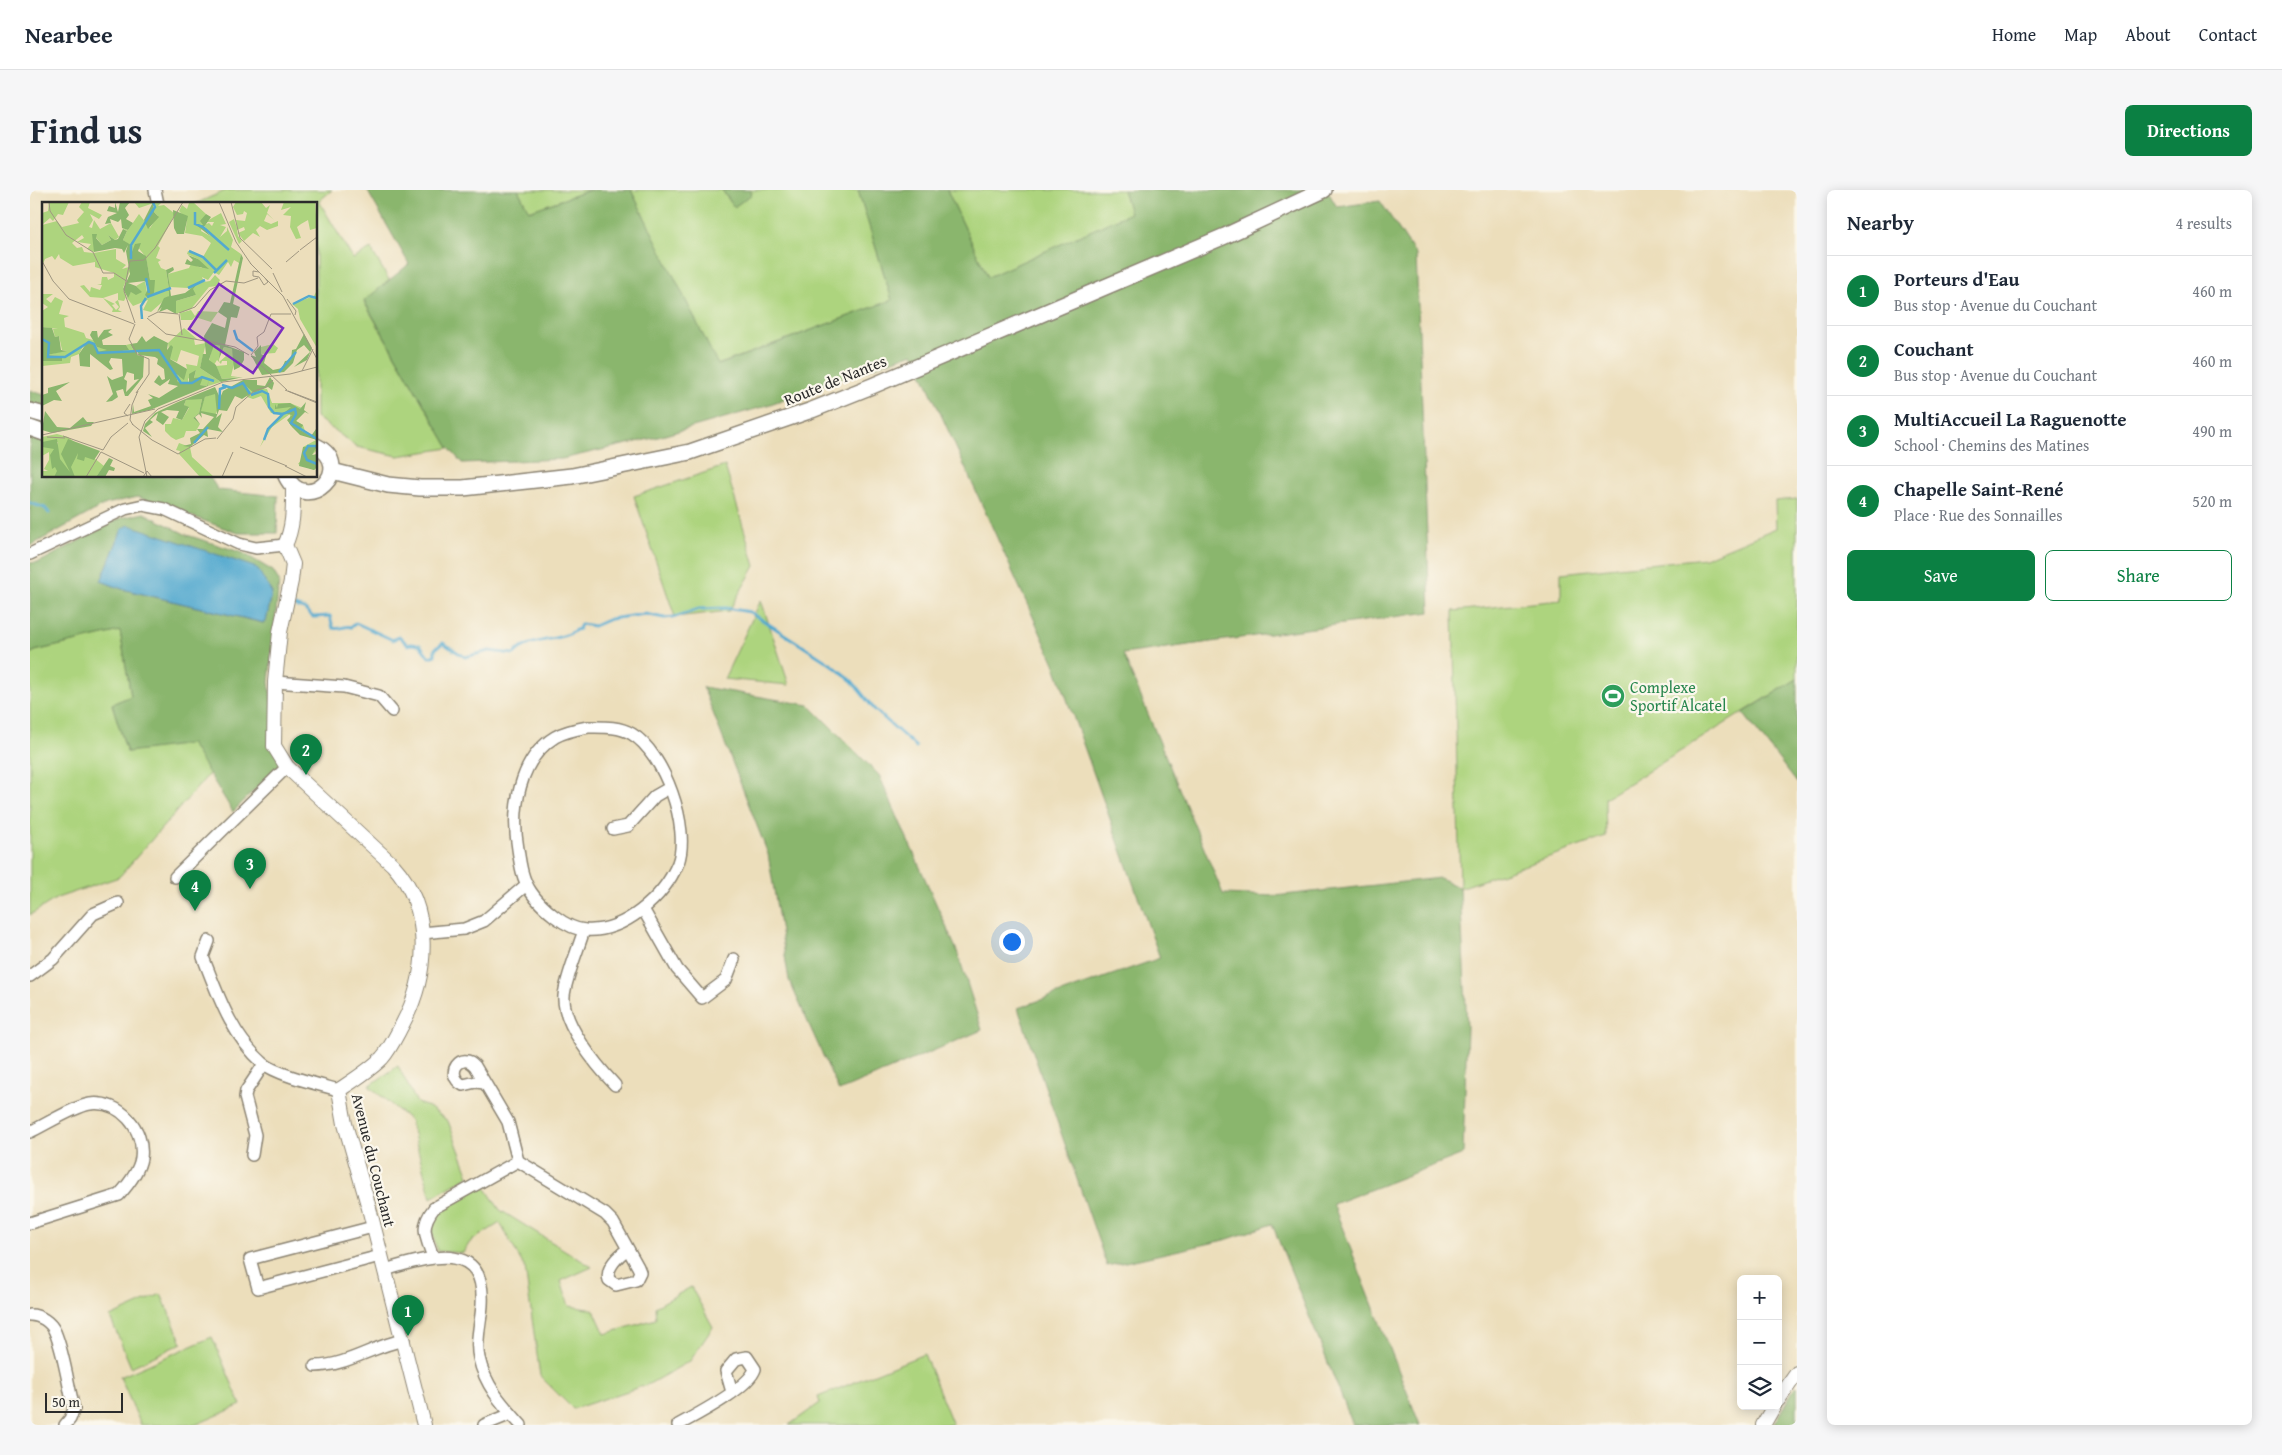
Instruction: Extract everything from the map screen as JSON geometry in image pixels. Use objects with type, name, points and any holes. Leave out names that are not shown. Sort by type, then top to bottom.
[{"type":"main road","name":"Route de Nantes","points":[[332,471],[388,485],[420,488],[464,488],[572,476],[690,452],[802,414],[872,386],[1224,236],[1324,190]]},
{"type":"main road","points":[[30,411],[42,415]]},
{"type":"main road","points":[[30,428],[42,432]]},
{"type":"main road","points":[[290,481],[298,489],[309,492],[322,488],[327,483],[332,471],[330,459],[326,453],[318,447]]},
{"type":"street","points":[[30,554],[125,509],[142,506],[164,509],[238,544],[256,548],[285,545],[289,537],[294,510],[290,481]]},
{"type":"street","points":[[294,510],[309,492]]},
{"type":"street","name":"Avenue du Couchant","points":[[285,545],[293,564],[280,632],[275,682],[274,746],[287,767],[406,879],[420,913],[422,933],[420,982],[411,1009],[396,1037],[381,1058],[339,1090],[345,1124],[404,1340],[424,1425]]},
{"type":"street","points":[[275,682],[344,686],[378,696],[392,710]]},
{"type":"street","points":[[588,727],[604,727],[626,732],[644,745],[654,758],[669,788],[682,832],[681,853],[672,875],[642,909],[625,921],[610,926],[584,930],[566,923],[533,895],[526,885],[516,835],[516,807],[524,774],[533,759],[556,736],[571,730],[588,727]]},
{"type":"street","points":[[176,877],[287,767]]},
{"type":"street","points":[[613,829],[628,826],[655,796],[669,788]]},
{"type":"street","points":[[422,933],[464,929],[484,921],[526,885]]},
{"type":"street","points":[[30,976],[53,959],[93,914],[118,903]]},
{"type":"street","points":[[642,909],[677,969],[702,998],[726,980],[734,959]]},
{"type":"street","points":[[584,930],[564,996],[566,1010],[571,1024],[599,1068],[614,1085]]},
{"type":"street","points":[[209,942],[203,957],[223,1008],[235,1028],[264,1064],[290,1076],[339,1090]]},
{"type":"street","points":[[252,1156],[255,1136],[245,1097],[246,1091],[264,1064]]},
{"type":"street","points":[[484,1083],[508,1122],[518,1161],[605,1214],[614,1222],[628,1249]]},
{"type":"street","points":[[30,1132],[84,1106],[99,1105],[123,1112],[130,1118],[141,1150],[139,1164],[126,1187],[119,1195],[30,1223]]},
{"type":"street","points":[[433,1257],[425,1235],[425,1219],[434,1208],[460,1191],[518,1161]]},
{"type":"street","points":[[372,1227],[250,1260],[258,1288],[380,1256]]},
{"type":"street","points":[[384,1270],[433,1257],[446,1256],[461,1259],[476,1272],[482,1288],[478,1356],[485,1378],[494,1394],[521,1425]]},
{"type":"street","points":[[30,1315],[36,1315],[45,1319],[54,1330],[74,1408],[70,1420],[65,1425]]},
{"type":"street","points":[[315,1366],[332,1366],[389,1343],[404,1340]]},
{"type":"street","points":[[1782,1394],[1797,1373]]},
{"type":"street","points":[[678,1425],[713,1406],[732,1392]]},
{"type":"street","points":[[1763,1425],[1772,1410]]},
{"type":"street","points":[[484,1425],[511,1414]]},
{"type":"green space","points":[[227,190],[332,190],[319,201],[353,259],[371,249],[389,280],[364,302],[449,448],[398,456],[357,447],[318,418],[318,202],[200,202]]},
{"type":"green space","points":[[367,190],[518,190],[529,211],[590,190],[631,190],[718,365],[892,300],[858,190],[947,190],[988,277],[1130,213],[1123,190],[1327,190],[1337,207],[1380,201],[1416,255],[1430,612],[1123,654],[1223,894],[1275,896],[1440,878],[1460,888],[1467,1027],[1463,1154],[1333,1204],[1420,1425],[1353,1425],[1272,1224],[1225,1240],[1107,1266],[1018,1008],[1160,958],[1054,663],[913,353],[759,408],[658,437],[562,459],[462,463],[449,448],[364,301],[409,264]]},
{"type":"green space","points":[[518,190],[590,190],[529,211]]},
{"type":"green space","points":[[631,190],[722,190],[734,207],[752,193],[750,190],[858,190],[892,300],[717,365]]},
{"type":"green space","points":[[722,190],[750,190],[752,194],[734,207]]},
{"type":"green space","points":[[947,190],[1123,190],[1131,213],[988,277]]},
{"type":"green space","points":[[30,390],[42,394],[42,478],[210,478],[218,490],[278,496],[277,533],[238,533],[138,497],[106,504],[30,546]]},
{"type":"green space","points":[[725,466],[755,566],[729,611],[675,617],[634,496]]},
{"type":"green space","name":"Complexe Sportif Alcatel","points":[[1797,499],[1797,679],[1605,798],[1606,837],[1460,888],[1453,611],[1561,600],[1561,573],[1705,558],[1776,528],[1775,501]]},
{"type":"green space","points":[[144,513],[187,535],[243,553],[273,571],[279,581],[269,682],[280,764],[233,812],[191,744],[127,752],[112,704],[131,696],[120,631],[35,651],[30,654],[30,563],[40,562],[121,518]],"holes":[[[122,530],[272,593],[266,622],[263,623],[122,589],[102,581]]]},
{"type":"green space","points":[[761,600],[789,685],[724,679]]},
{"type":"green space","points":[[120,631],[131,696],[112,704],[127,752],[191,743],[210,773],[119,877],[57,898],[30,915],[30,654],[35,651]]},
{"type":"green space","points":[[1797,679],[1797,783],[1743,713]]},
{"type":"green space","points":[[703,687],[809,705],[879,775],[957,951],[982,1030],[839,1091],[789,980],[768,854]]},
{"type":"green space","points":[[398,1066],[417,1103],[429,1107],[448,1121],[469,1176],[431,1198],[410,1120],[369,1086]]},
{"type":"green space","points":[[483,1184],[500,1210],[592,1267],[561,1281],[569,1306],[594,1310],[605,1334],[656,1319],[655,1307],[691,1287],[713,1327],[690,1361],[649,1384],[573,1409],[540,1376],[525,1268],[500,1223],[470,1242],[463,1253],[437,1251],[430,1224],[438,1211]]},
{"type":"green space","points":[[161,1294],[182,1343],[131,1367],[110,1317]]},
{"type":"green space","points":[[212,1337],[241,1405],[195,1425],[141,1425],[120,1377]]},
{"type":"green space","points":[[924,1354],[953,1425],[789,1425],[820,1403],[818,1397]]},
{"type":"green space","points":[[1797,1386],[1797,1425],[1773,1425],[1782,1410]]},
{"type":"water","points":[[129,525],[257,568],[272,593],[266,622],[122,589],[101,581],[122,529]]},
{"type":"waterway","points":[[30,503],[45,508],[49,513]]},
{"type":"waterway","points":[[295,606],[304,609],[313,617],[330,616],[333,628],[351,627],[356,623],[393,640],[399,636],[408,645],[420,645],[429,657],[435,655],[435,649],[443,643],[465,657],[489,651],[514,654],[519,649],[532,643],[570,634],[579,629],[581,624],[594,626],[610,619],[645,614],[664,618],[675,617],[699,609],[726,608],[750,612],[832,665],[852,681],[874,709],[916,747]]},
{"type":"place","name":"Complexe Sportif Alcatel","points":[[1613,696]]},
{"type":"place","name":"Couchant","points":[[306,775]]},
{"type":"place","name":"MultiAccueil La Raguenotte","points":[[250,889]]},
{"type":"place","name":"Chapelle Saint-René","points":[[195,911]]},
{"type":"place","name":"Porteurs d'Eau","points":[[408,1336]]}]
